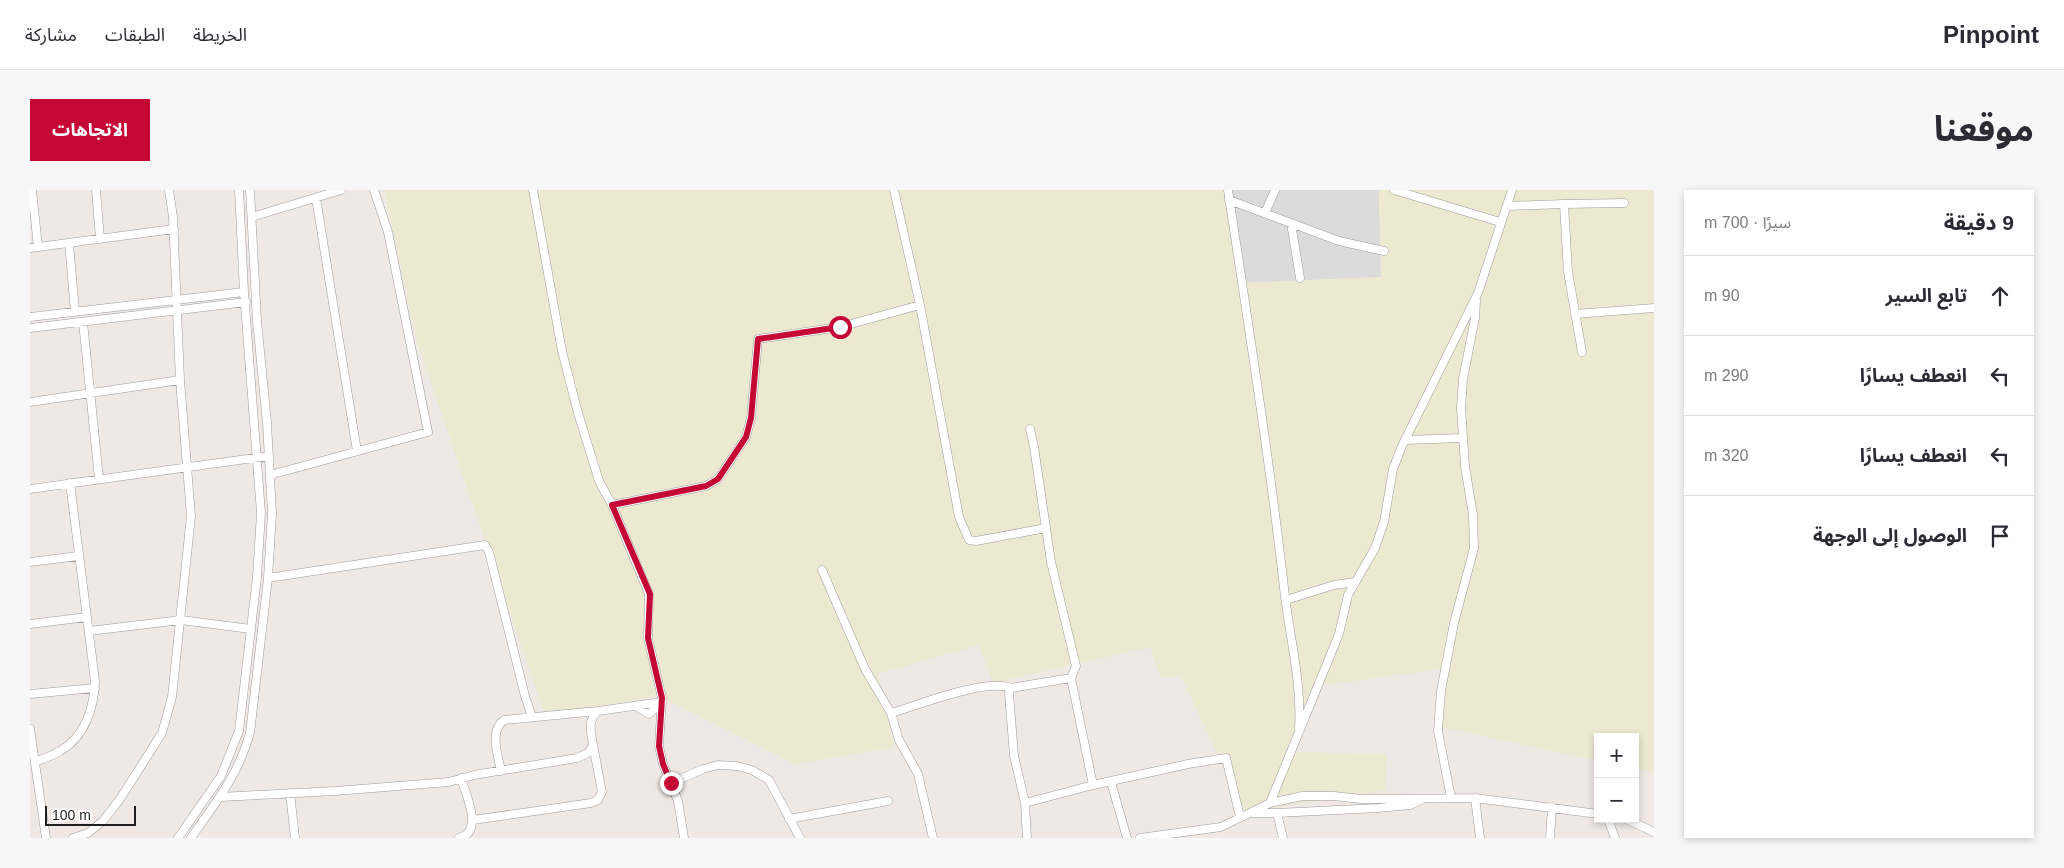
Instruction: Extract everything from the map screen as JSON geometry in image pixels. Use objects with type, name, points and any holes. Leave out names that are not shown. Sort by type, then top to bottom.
[{"type":"street","points":[[32,190],[34,248],[174,228]]},
{"type":"street","points":[[96,190],[100,239]]},
{"type":"street","points":[[73,838],[88,833],[103,821],[120,799],[162,733],[172,697],[191,516],[180,380],[174,228],[169,190]]},
{"type":"street","points":[[178,838],[221,776],[239,731],[257,577],[261,513],[244,288],[239,190]]},
{"type":"street","points":[[191,838],[231,782],[244,757],[250,733],[268,578],[272,513],[250,190]]},
{"type":"street","points":[[241,218],[252,213],[341,190]]},
{"type":"street","points":[[270,475],[428,432],[388,232],[374,190]]},
{"type":"street","points":[[533,190],[562,351],[578,413],[599,481],[612,505],[650,594],[648,638],[662,702],[659,746],[663,764],[678,801],[684,838]]},
{"type":"street","points":[[894,190],[920,305],[958,517],[969,540],[976,541],[1046,528]]},
{"type":"street","points":[[1228,190],[1271,472],[1286,600],[1301,703],[1299,734]]},
{"type":"street","points":[[1265,213],[1275,190]]},
{"type":"street","points":[[1394,190],[1500,222]]},
{"type":"street","points":[[1270,803],[1339,634],[1348,595],[1375,548],[1384,522],[1393,469],[1405,440],[1476,296],[1512,190]]},
{"type":"street","points":[[316,198],[357,452]]},
{"type":"street","points":[[1229,200],[1339,241],[1384,251]]},
{"type":"street","points":[[1507,206],[1624,203]]},
{"type":"street","points":[[1564,204],[1568,272],[1582,352]]},
{"type":"street","points":[[1291,223],[1300,278]]},
{"type":"street","points":[[69,243],[75,312]]},
{"type":"street","points":[[218,305],[233,293],[244,288],[254,266]]},
{"type":"street","points":[[30,317],[233,293]]},
{"type":"street","points":[[1451,798],[1438,731],[1441,691],[1454,623],[1465,574],[1474,548],[1461,408],[1463,379],[1475,318],[1476,296]]},
{"type":"street","points":[[30,328],[246,302]]},
{"type":"street","points":[[612,505],[706,486],[718,479],[746,437],[749,428],[758,339],[840,327],[920,305]]},
{"type":"street","points":[[1575,314],[1654,308]]},
{"type":"street","points":[[83,322],[99,479]]},
{"type":"street","points":[[30,402],[180,380]]},
{"type":"street","points":[[1030,429],[1060,606],[1076,666],[1071,678],[1093,785]]},
{"type":"street","points":[[1405,440],[1463,438]]},
{"type":"street","points":[[30,489],[269,456]]},
{"type":"street","points":[[35,762],[61,751],[77,737],[86,722],[94,702],[95,688],[89,631],[70,483]]},
{"type":"street","points":[[268,578],[485,545],[489,552],[532,717]]},
{"type":"street","points":[[30,562],[79,556]]},
{"type":"street","points":[[822,570],[865,669],[890,713],[899,740],[918,774],[933,838]]},
{"type":"street","points":[[1286,600],[1334,585],[1356,582]]},
{"type":"street","points":[[30,624],[87,617]]},
{"type":"street","points":[[89,631],[180,620],[251,629]]},
{"type":"street","points":[[890,713],[974,688],[1006,686],[1011,688],[1071,678]]},
{"type":"street","points":[[30,694],[95,688]]},
{"type":"street","points":[[1011,688],[1009,693],[1014,756],[1025,803],[1027,838]]},
{"type":"street","points":[[500,771],[495,732],[498,724],[504,720],[598,711],[662,702]]},
{"type":"street","points":[[471,819],[598,800],[602,792],[590,726],[592,717],[598,711]]},
{"type":"street","points":[[30,729],[46,838]]},
{"type":"street","points":[[220,797],[290,794],[448,782],[461,778],[577,758],[588,753],[593,745]]},
{"type":"street","points":[[1025,803],[1093,785],[1188,764],[1226,758],[1240,818]]},
{"type":"street","points":[[671,783],[703,769],[718,765],[737,766],[752,770],[769,780],[800,838]]},
{"type":"street","points":[[459,838],[471,830],[471,819],[461,778]]},
{"type":"street","points":[[1112,782],[1127,838]]},
{"type":"street","points":[[290,794],[295,838]]},
{"type":"street","points":[[1140,838],[1221,827],[1270,803],[1302,796],[1334,796],[1362,799],[1475,798],[1594,813]]},
{"type":"street","points":[[1475,798],[1480,838]]},
{"type":"street","points":[[1250,813],[1410,805],[1426,799]]},
{"type":"street","points":[[789,820],[888,801]]},
{"type":"street","points":[[1550,838],[1552,807]]},
{"type":"street","points":[[1277,813],[1283,838]]},
{"type":"street","points":[[1609,823],[1615,838]]},
{"type":"street","points":[[1635,823],[1654,832]]},
{"type":"shaded area","points":[[384,190],[1225,190],[1237,283],[1381,277],[1379,190],[1654,190],[1654,773],[1639,770],[1639,733],[1594,733],[1594,760],[1442,727],[1448,668],[1317,686],[1293,752],[1387,754],[1385,790],[1245,812],[1181,676],[1161,678],[1150,647],[993,683],[979,645],[877,674],[894,747],[795,764],[659,696],[545,715],[417,342]]},
{"type":"shaded area","points":[[1225,190],[1379,190],[1381,277],[1237,283]]},
{"type":"route","points":[[671,783],[663,764],[659,746],[662,698],[649,647],[650,594],[612,505],[706,486],[718,479],[746,437],[754,394],[758,339],[840,327]]}]
